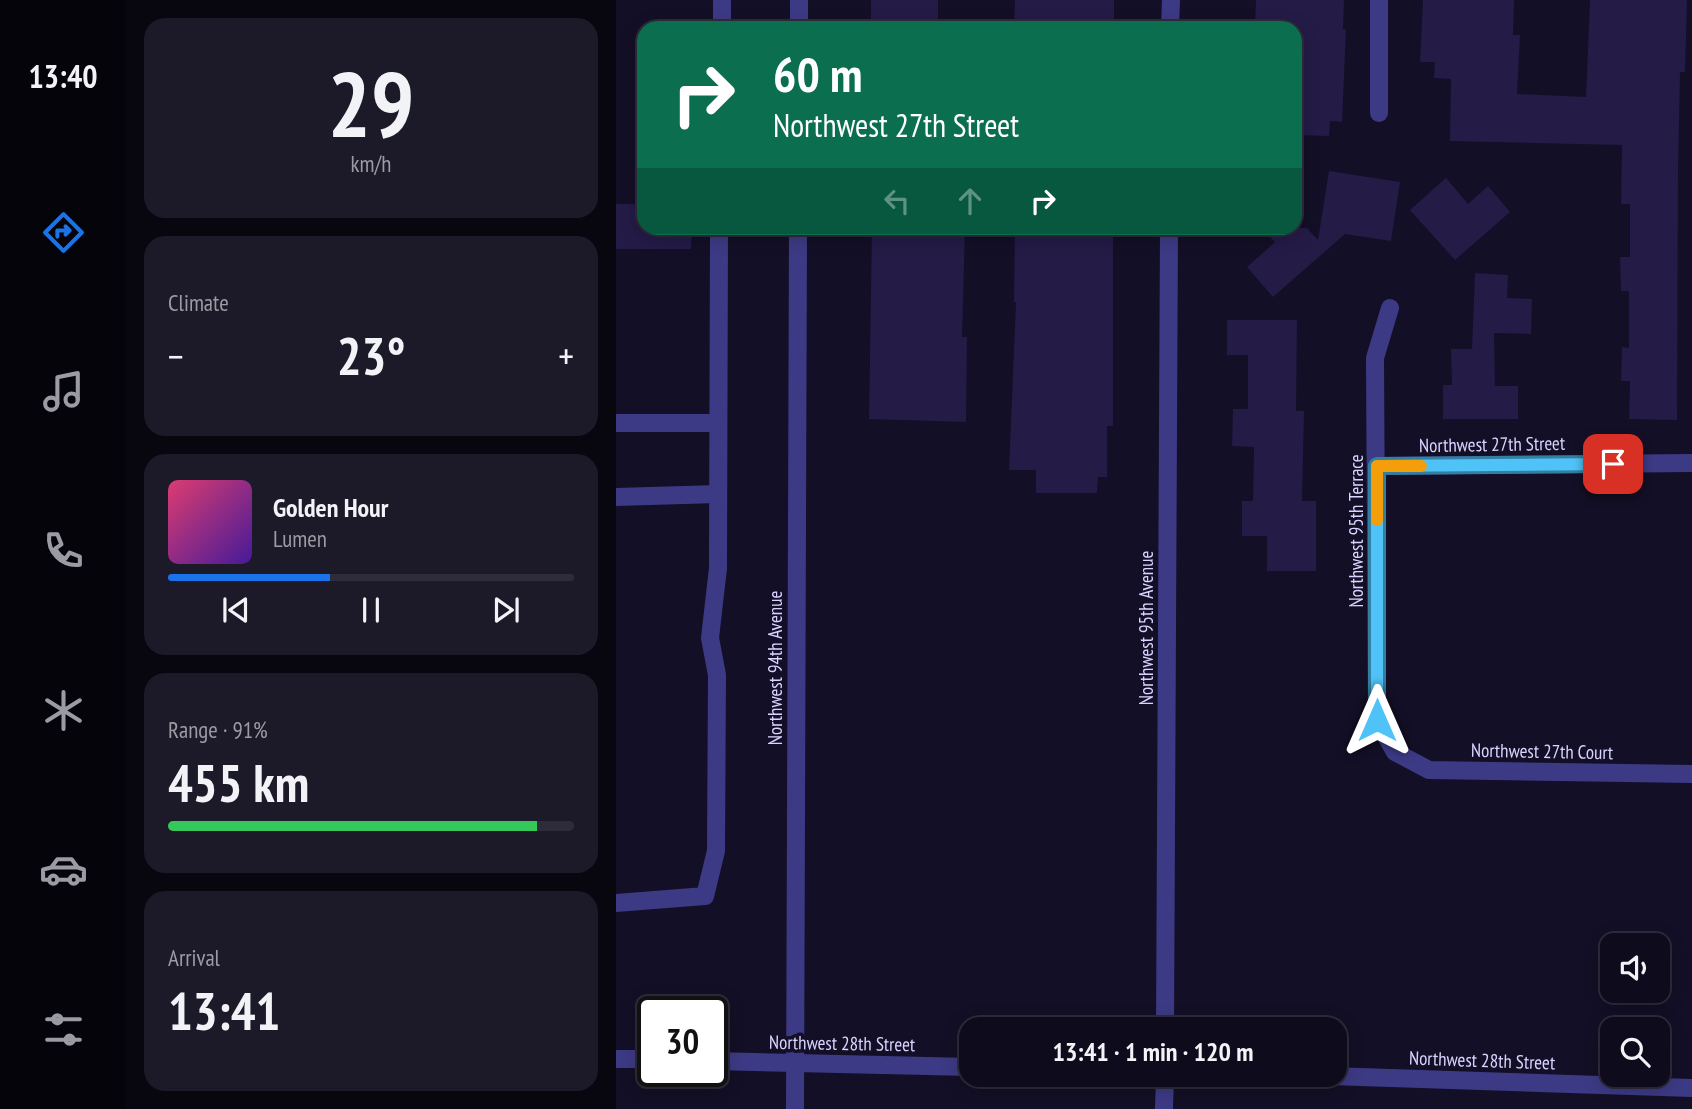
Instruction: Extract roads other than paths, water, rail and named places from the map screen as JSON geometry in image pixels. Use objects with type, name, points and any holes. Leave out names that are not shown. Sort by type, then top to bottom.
[{"type":"street","points":[[722,0],[722,21]]},
{"type":"street","points":[[799,0],[799,21]]},
{"type":"street","points":[[1170,21],[1171,0]]},
{"type":"street","points":[[1379,113],[1380,0]]},
{"type":"street","points":[[616,903],[705,896],[716,851],[717,676],[710,638],[718,568],[719,235]]},
{"type":"street","name":"Northwest 94th Avenue","points":[[795,1109],[798,235]]},
{"type":"street","name":"Northwest 95th Avenue","points":[[1165,1017],[1169,235]]},
{"type":"street","name":"Northwest 95th Terrace","points":[[1390,308],[1375,358],[1377,720],[1395,752]]},
{"type":"street","points":[[616,423],[718,423]]},
{"type":"street","name":"Northwest 27th Street","points":[[1377,466],[1692,463]]},
{"type":"street","points":[[616,497],[718,494]]},
{"type":"street","name":"Northwest 27th Court","points":[[1395,752],[1429,770],[1692,774]]},
{"type":"street","points":[[616,1059],[637,1059]]},
{"type":"street","name":"Northwest 28th Street","points":[[728,1061],[959,1067]]},
{"type":"street","name":"Northwest 28th Street","points":[[1347,1077],[1692,1088]]},
{"type":"street","points":[[1164,1087],[1164,1109]]}]
